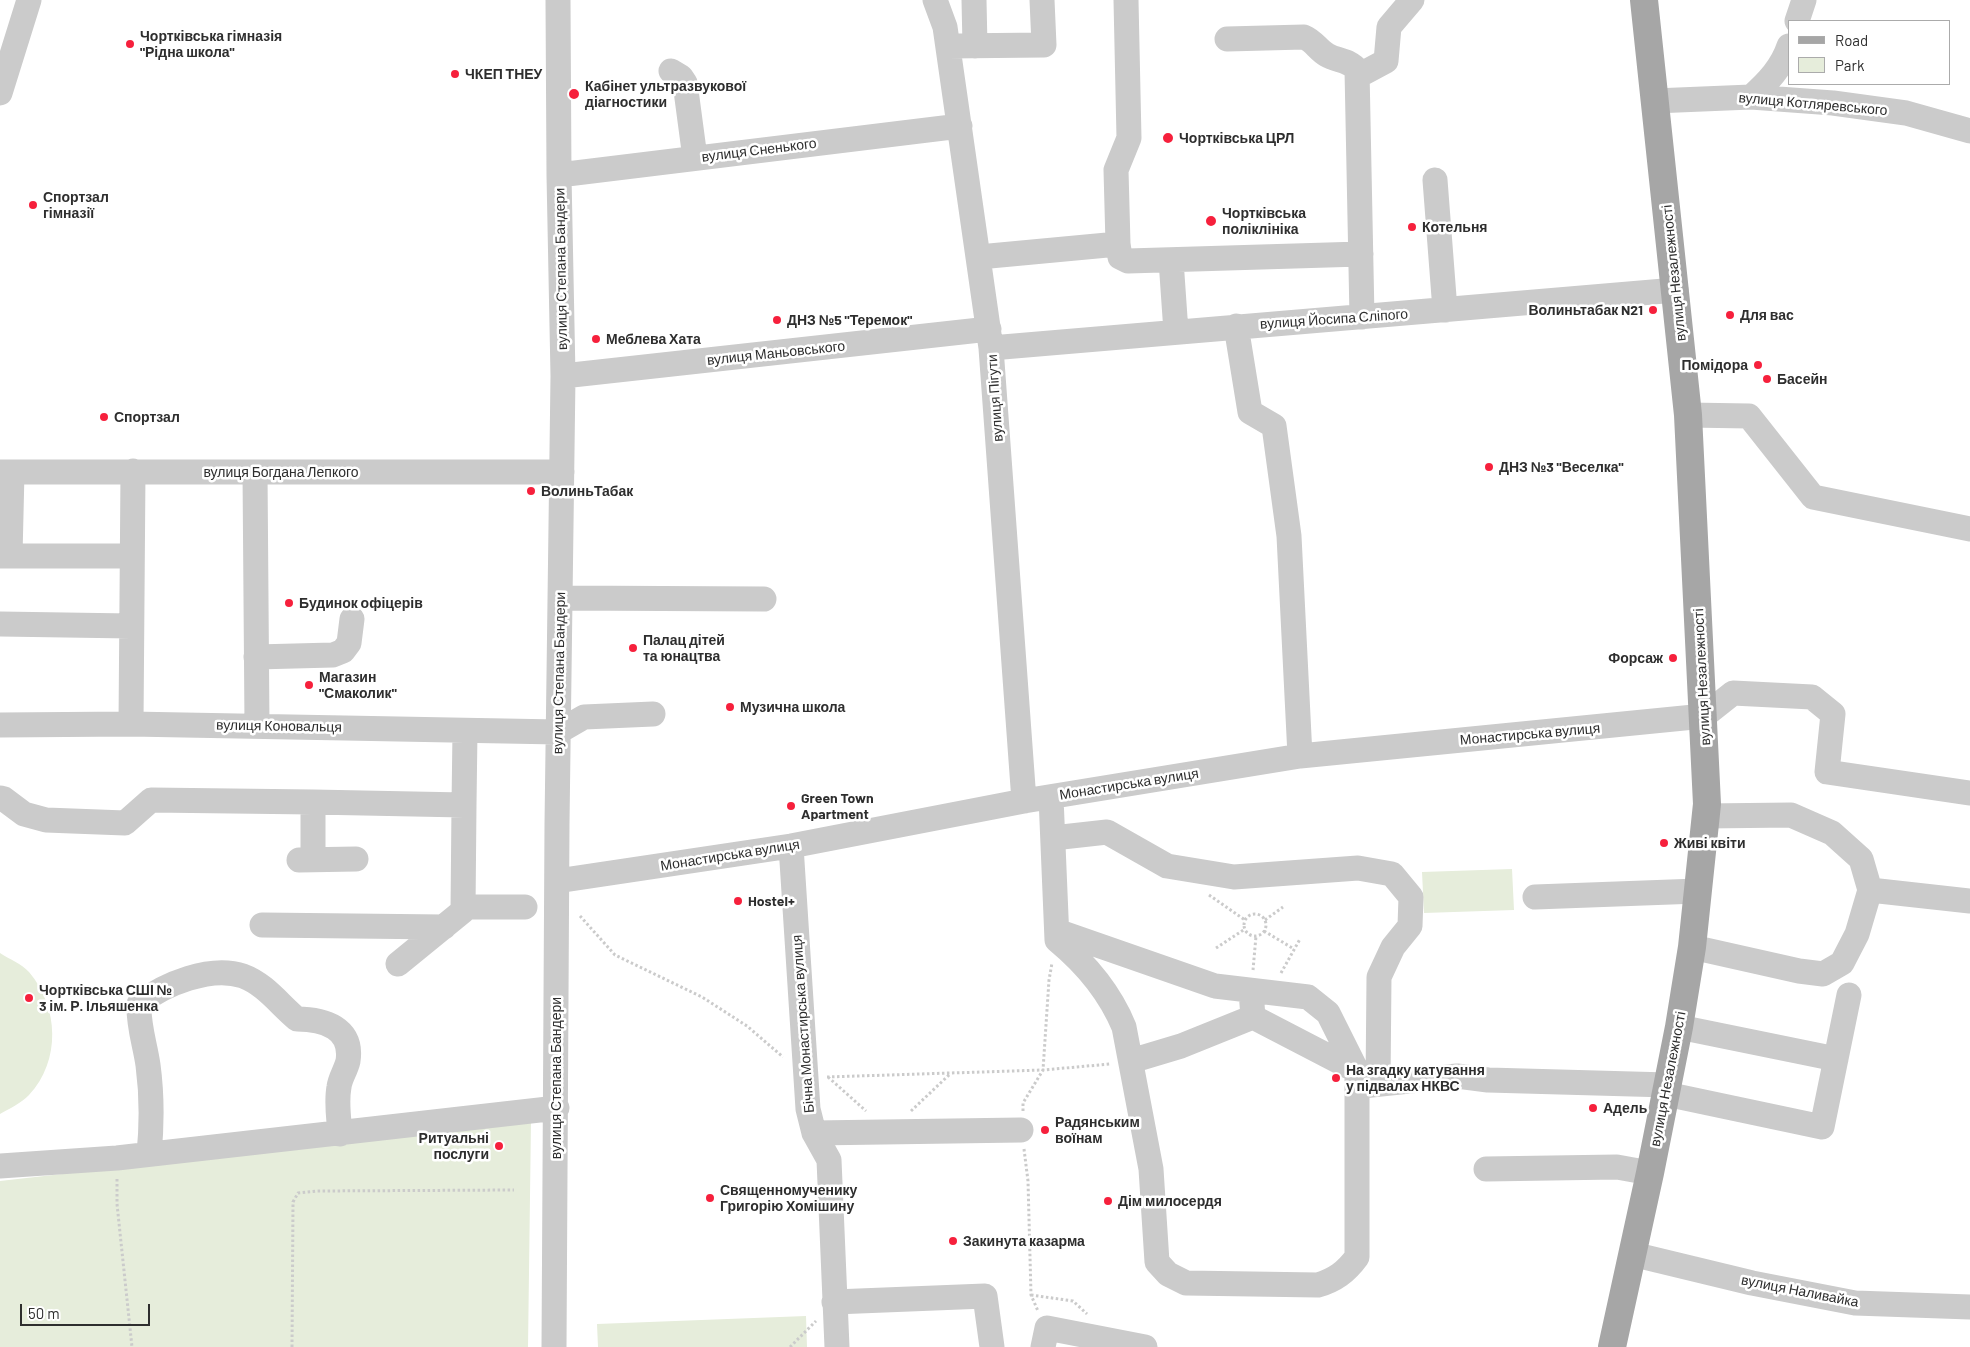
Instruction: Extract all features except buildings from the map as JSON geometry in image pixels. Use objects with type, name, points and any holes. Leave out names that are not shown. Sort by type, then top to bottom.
[{"type":"main road","name":"вулиця Незалежності","points":[[1612,1347],[1650,1173],[1679,1027],[1692,947],[1706,816],[1704,716],[1688,415],[1644,0]]},
{"type":"street","points":[[0,92],[29,0]]},
{"type":"street","name":"вулиця Степана Бандери","points":[[554,1347],[558,732],[563,376],[558,175],[558,0]]},
{"type":"street","name":"вулиця Пігути","points":[[936,0],[945,27],[990,338],[1024,801]]},
{"type":"street","points":[[974,0],[975,46]]},
{"type":"street","points":[[948,46],[1044,45],[1042,0]]},
{"type":"street","points":[[1126,0],[1129,138],[1116,170],[1120,257],[1124,260],[1171,260],[1361,254]]},
{"type":"street","points":[[1358,76],[1386,61],[1389,27],[1412,0]]},
{"type":"street","points":[[1797,20],[1804,0]]},
{"type":"street","points":[[1227,39],[1304,37],[1312,40],[1326,55],[1353,66],[1358,76],[1362,317]]},
{"type":"street","points":[[1751,97],[1778,69],[1788,48]]},
{"type":"street","points":[[671,71],[681,77],[685,83],[696,158]]},
{"type":"street","name":"вулиця Котляревського","points":[[1654,101],[1751,97],[1870,107],[1906,113],[1970,131]]},
{"type":"street","name":"вулиця Сненького","points":[[558,175],[960,126]]},
{"type":"street","points":[[1435,180],[1445,310]]},
{"type":"street","points":[[979,257],[1118,244]]},
{"type":"street","points":[[1171,260],[1176,332]]},
{"type":"street","name":"вулиця Йосипа Сліпого","points":[[990,338],[1176,332],[1676,290]]},
{"type":"street","points":[[1236,326],[1250,412],[1274,426],[1289,536],[1300,756]]},
{"type":"street","name":"вулиця Маньовського","points":[[563,376],[990,338]]},
{"type":"street","points":[[1688,415],[1749,416],[1813,497],[1970,529]]},
{"type":"street","points":[[6,472],[5,556],[132,556]]},
{"type":"street","name":"вулиця Богдана Лепкого","points":[[6,472],[562,472]]},
{"type":"street","points":[[131,724],[133,472]]},
{"type":"street","points":[[255,472],[257,726]]},
{"type":"street","points":[[560,598],[764,599]]},
{"type":"street","points":[[256,657],[338,654],[350,644],[352,619]]},
{"type":"street","points":[[0,624],[131,626]]},
{"type":"street","points":[[1704,716],[1733,693],[1812,697],[1834,714],[1827,772],[1968,793]]},
{"type":"street","points":[[558,732],[584,717],[653,714]]},
{"type":"street","name":"Монастирська вулиця","points":[[557,881],[791,846],[1024,801],[1300,756],[1704,716]]},
{"type":"street","name":"вулиця Коновальця","points":[[0,725],[131,724],[558,732]]},
{"type":"street","points":[[398,964],[463,911],[465,730]]},
{"type":"street","points":[[1051,797],[1057,940],[1101,985],[1118,1011],[1129,1044],[1130,1061],[1151,1169],[1157,1262],[1168,1274],[1186,1284],[1318,1285],[1340,1276],[1356,1257],[1364,1080],[1379,977],[1394,947],[1410,926],[1411,896],[1392,874],[1358,868],[1234,877],[1167,866],[1107,832],[1053,838]]},
{"type":"street","points":[[0,798],[24,814],[46,820],[125,822],[151,800],[464,805]]},
{"type":"street","points":[[313,802],[306,860],[356,859]]},
{"type":"street","points":[[1692,947],[1799,971],[1824,974],[1842,963],[1857,934],[1870,890],[1861,859],[1832,833],[1792,815],[1706,816]]},
{"type":"street","name":"Бічна Монастирська вулиця","points":[[791,846],[817,1077],[808,1109],[814,1132],[828,1160],[834,1302],[839,1346]]},
{"type":"street","points":[[1870,890],[1970,901]]},
{"type":"street","points":[[1535,897],[1698,891]]},
{"type":"street","points":[[464,907],[525,907]]},
{"type":"street","points":[[262,925],[444,927]]},
{"type":"street","points":[[1057,931],[1215,986],[1308,997],[1322,1006],[1334,1021],[1364,1080]]},
{"type":"street","points":[[150,1154],[151,1085],[138,1022],[139,1004],[155,991],[175,982],[222,973],[243,976],[267,990],[297,1019],[315,1019],[330,1023],[344,1038],[348,1044],[348,1062],[339,1085],[337,1098],[340,1134]]},
{"type":"street","points":[[1130,1061],[1181,1046],[1252,1017],[1261,992]]},
{"type":"street","points":[[1252,1017],[1364,1080],[1457,1076],[1488,1080],[1667,1090],[1822,1126],[1849,995]]},
{"type":"street","points":[[1679,1027],[1836,1059]]},
{"type":"street","points":[[0,1166],[117,1158],[557,1108]]},
{"type":"street","points":[[814,1132],[1021,1130]]},
{"type":"street","points":[[1486,1169],[1617,1167],[1650,1173]]},
{"type":"street","name":"вулиця Наливайка","points":[[1632,1254],[1752,1282],[1856,1303],[1970,1307]]},
{"type":"street","points":[[834,1302],[985,1296],[992,1347]]},
{"type":"street","points":[[1043,1347],[1047,1328],[1146,1347]]},
{"type":"path","points":[[1256,936],[1264,930],[1265,920],[1283,907]]},
{"type":"path","points":[[1256,936],[1247,933],[1245,920],[1252,914],[1261,916],[1265,920]]},
{"type":"path","points":[[580,916],[615,955],[702,997],[747,1026],[889,1132],[951,1073]]},
{"type":"path","points":[[1216,948],[1245,929]]},
{"type":"path","points":[[1264,930],[1294,949]]},
{"type":"path","points":[[1256,936],[1261,992]]},
{"type":"path","points":[[1261,992],[1300,939]]},
{"type":"path","points":[[817,1077],[1046,1070],[1101,1066],[1130,1061]]},
{"type":"path","points":[[117,1158],[117,1204],[132,1347]]},
{"type":"path","points":[[292,1347],[293,1202],[298,1193],[317,1191],[514,1190]]},
{"type":"green space","points":[[1512,869],[1514,910],[1424,913],[1422,872]]},
{"type":"green space","points":[[0,953],[26,969],[39,986],[51,1017],[52,1034],[47,1066],[39,1081],[26,1098],[0,1114]]},
{"type":"green space","points":[[531,1121],[528,1347],[0,1347],[0,1181]]},
{"type":"green space","points":[[806,1316],[807,1347],[598,1347],[597,1324]]},
{"type":"place","name":"Чортківська гімназія \"Рідна школа\"","points":[[130,44]]},
{"type":"place","name":"ЧКЕП ТНЕУ","points":[[455,74]]},
{"type":"place","name":"Кабінет ультразвукової діагностики","points":[[574,94]]},
{"type":"place","name":"Чортківська ЦРЛ","points":[[1168,138]]},
{"type":"place","name":"Спортзал гімназії","points":[[33,205]]},
{"type":"place","name":"Чортківська поліклініка","points":[[1211,221]]},
{"type":"place","name":"Котельня","points":[[1412,227]]},
{"type":"place","name":"Волиньтабак N21","points":[[1653,310]]},
{"type":"place","name":"Для вас","points":[[1730,315]]},
{"type":"place","name":"ДНЗ №5 \"Теремок\"","points":[[777,320]]},
{"type":"place","name":"Меблева Хата","points":[[596,339]]},
{"type":"place","name":"Помідора","points":[[1758,365]]},
{"type":"place","name":"Басейн","points":[[1767,379]]},
{"type":"place","name":"Спортзал","points":[[104,417]]},
{"type":"place","name":"ДНЗ №3 \"Веселка\"","points":[[1489,467]]},
{"type":"place","name":"ВолиньТабак","points":[[531,491]]},
{"type":"place","name":"Будинок офіцерів","points":[[289,603]]},
{"type":"place","name":"Палац дітей та юнацтва","points":[[633,648]]},
{"type":"place","name":"Форсаж","points":[[1673,658]]},
{"type":"place","name":"Магазин \"Смаколик\"","points":[[309,685]]},
{"type":"place","name":"Музична школа","points":[[730,707]]},
{"type":"place","name":"Green Town Apartment","points":[[791,806]]},
{"type":"place","name":"Живі квіти","points":[[1664,843]]},
{"type":"place","name":"Hostel+","points":[[738,901]]},
{"type":"place","name":"Чортківська СШІ № 3 ім. Р. Ільяшенка","points":[[29,998]]},
{"type":"place","name":"На згадку катування у підвалах НКВС","points":[[1336,1078]]},
{"type":"place","name":"Адель","points":[[1593,1108]]},
{"type":"place","name":"Радянським воїнам","points":[[1045,1130]]},
{"type":"place","name":"Ритуальні послуги","points":[[499,1146]]},
{"type":"place","name":"Священномученику Григорію Хомішину","points":[[710,1198]]},
{"type":"place","name":"Дім милосердя","points":[[1108,1201]]},
{"type":"place","name":"Закинута казарма","points":[[953,1241]]}]
